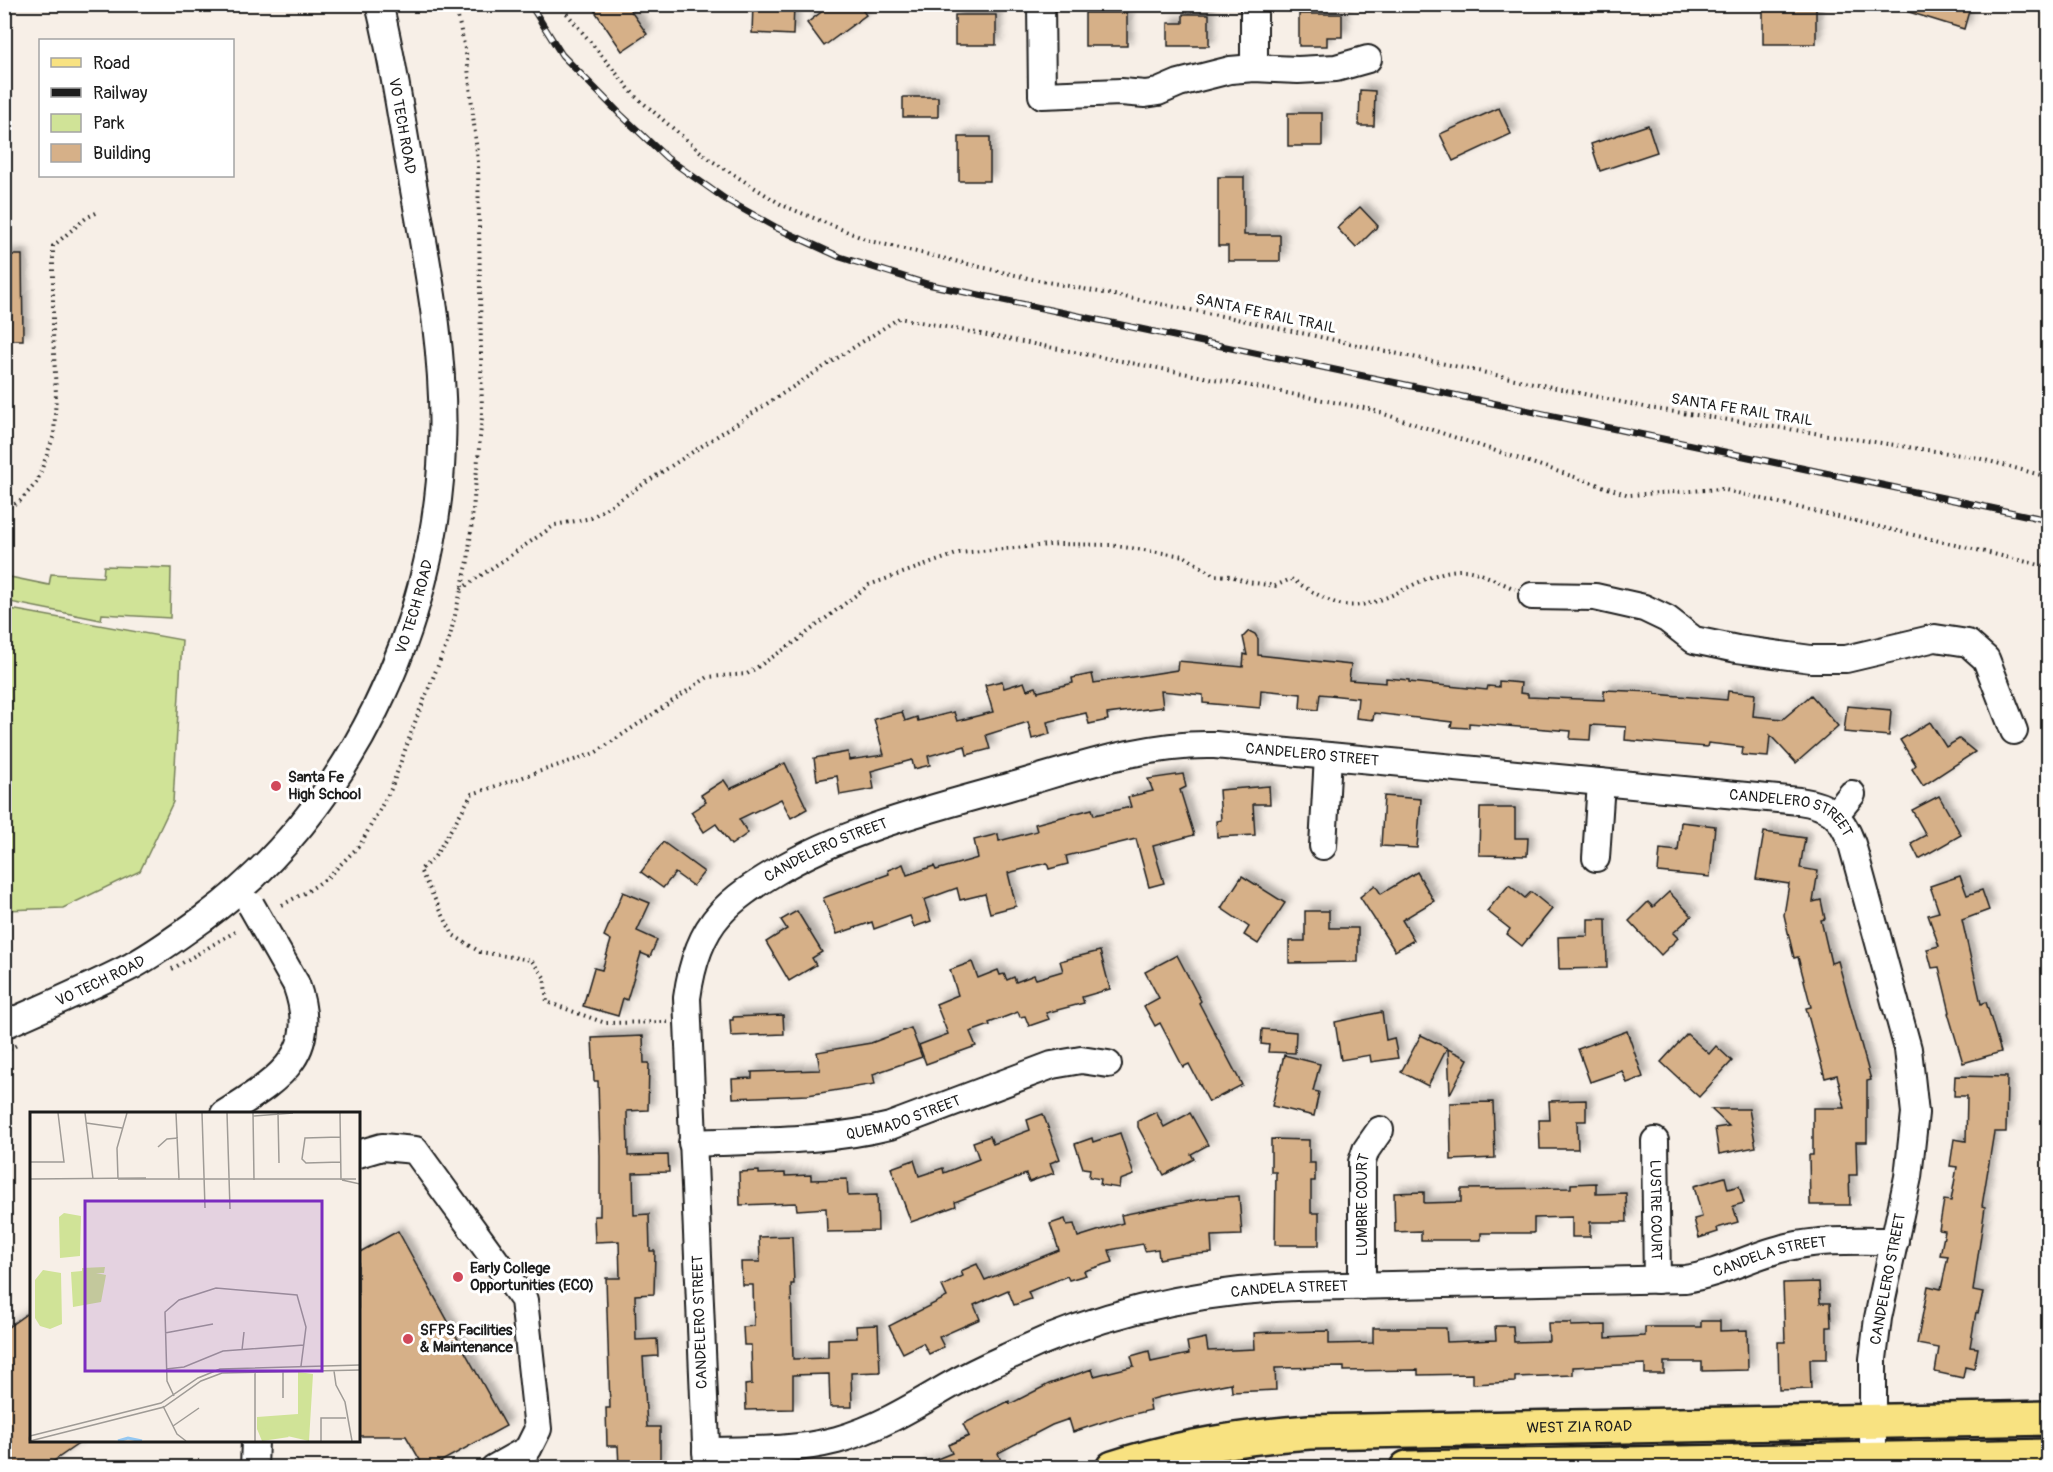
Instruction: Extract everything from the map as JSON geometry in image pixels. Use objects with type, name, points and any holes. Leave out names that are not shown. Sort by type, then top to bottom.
[{"type":"main road","name":"WEST ZIA ROAD","points":[[1113,1467],[1174,1459],[1240,1438],[1298,1433],[2049,1418]]},
{"type":"main road","points":[[1998,1457],[2023,1442],[2049,1438]]},
{"type":"main road","points":[[1407,1467],[1717,1465],[2049,1456]]},
{"type":"street","name":"VO TECH ROAD","points":[[4,1025],[135,964],[205,917],[248,895],[272,858],[307,816],[338,772],[368,724],[405,641],[422,587],[435,528],[442,446],[442,396],[438,344],[421,230],[379,4]]},
{"type":"street","points":[[1041,4],[1042,95],[1121,92],[1145,94],[1230,70],[1336,68],[1368,59]]},
{"type":"street","points":[[1254,4],[1254,68]]},
{"type":"street","points":[[1532,596],[1595,597],[1644,608],[1667,619],[1694,640],[1737,649],[1811,659],[1846,659],[1935,638],[1968,643],[1986,659],[2014,731]]},
{"type":"street","name":"CANDELERO STREET","points":[[706,1459],[687,998],[690,975],[706,933],[719,915],[736,898],[756,884],[812,852],[893,820],[1113,757],[1164,746],[1215,745],[1799,801],[1824,807],[1835,814],[1843,823],[1852,844],[1903,1027],[1911,1070],[1915,1113],[1908,1177],[1878,1318],[1873,1359],[1873,1459]]},
{"type":"street","points":[[1323,846],[1328,756]]},
{"type":"street","points":[[1596,858],[1601,782]]},
{"type":"street","points":[[1835,814],[1852,794]]},
{"type":"street","points":[[226,1112],[267,1086],[286,1070],[302,1036],[304,1021],[303,1004],[296,984],[248,895]]},
{"type":"street","name":"QUEMADO STREET","points":[[692,1143],[826,1137],[871,1131],[890,1126],[1052,1065],[1081,1060],[1108,1064]]},
{"type":"street","name":"LUMBRE COURT","points":[[1362,1286],[1362,1162],[1366,1150],[1380,1130]]},
{"type":"street","name":"LUSTRE COURT","points":[[1655,1141],[1657,1280]]},
{"type":"street","points":[[360,1153],[382,1147],[415,1150],[524,1300],[538,1429],[528,1449],[494,1467]]},
{"type":"street","name":"CANDELA STREET","points":[[706,1459],[797,1447],[854,1435],[894,1418],[949,1386],[1040,1342],[1081,1326],[1134,1310],[1196,1297],[1262,1288],[1657,1280],[1701,1277],[1771,1252],[1805,1244],[1825,1241],[1895,1241]]},
{"type":"street","points":[[1716,1425],[1717,1465]]},
{"type":"street","points":[[1473,1429],[1474,1467]]},
{"type":"street","points":[[254,1467],[255,1442]]},
{"type":"path","name":"SANTA FE RAIL TRAIL","points":[[559,4],[635,96],[710,159],[782,205],[870,241],[1032,279],[1232,318],[1649,408],[1974,458],[2049,477]]},
{"type":"path","points":[[4,510],[20,501],[37,482],[54,435],[56,394],[53,246],[86,218],[100,211]]},
{"type":"path","points":[[461,589],[555,525],[591,518],[899,318],[1369,409],[1629,495],[1720,489],[2049,567]]},
{"type":"path","points":[[688,1021],[605,1023],[547,1002],[544,977],[531,960],[480,952],[453,934],[420,870],[434,858],[472,794],[595,753],[708,677],[747,674],[795,642],[869,585],[959,553],[1060,544],[1110,545],[1184,556],[1214,575],[1231,576],[1248,582],[1275,586],[1291,579],[1336,603],[1357,606],[1395,594],[1437,573],[1464,570],[1532,596]]},
{"type":"green space","points":[[104,566],[171,568],[170,618],[102,614],[101,620],[5,601],[5,576],[49,585],[51,574],[103,577]]},
{"type":"green space","points":[[5,608],[182,640],[173,802],[140,871],[63,908],[5,910]]},
{"type":"building","points":[[590,4],[626,4],[647,34],[622,51]]},
{"type":"building","points":[[753,4],[794,4],[793,35],[752,33]]},
{"type":"building","points":[[832,4],[858,4],[866,15],[824,46],[807,23]]},
{"type":"building","points":[[1897,4],[1971,4],[1964,29],[1896,8]]},
{"type":"building","points":[[1763,9],[1816,9],[1816,44],[1763,44]]},
{"type":"building","points":[[1085,13],[1127,13],[1127,46],[1085,46]]},
{"type":"building","points":[[1183,14],[1209,14],[1209,46],[1168,46],[1168,23],[1183,23]]},
{"type":"building","points":[[1299,14],[1342,14],[1342,37],[1327,37],[1327,46],[1299,46]]},
{"type":"building","points":[[955,15],[996,15],[996,45],[955,45]]},
{"type":"building","points":[[1360,90],[1375,91],[1374,126],[1359,126]]},
{"type":"building","points":[[903,97],[938,97],[938,117],[903,117]]},
{"type":"building","points":[[1499,108],[1511,134],[1453,161],[1440,134]]},
{"type":"building","points":[[1288,113],[1322,113],[1322,146],[1288,146]]},
{"type":"building","points":[[1648,125],[1657,152],[1600,171],[1591,144]]},
{"type":"building","points":[[959,137],[990,137],[990,181],[959,181]]},
{"type":"building","points":[[1218,177],[1244,177],[1244,235],[1280,235],[1280,261],[1228,261],[1228,246],[1218,246]]},
{"type":"building","points":[[1360,207],[1378,226],[1356,248],[1337,228]]},
{"type":"building","points":[[4,255],[22,255],[23,340],[4,340]]},
{"type":"building","points":[[1249,631],[1258,639],[1258,655],[1351,665],[1349,680],[1386,683],[1386,678],[1487,690],[1488,686],[1499,687],[1499,681],[1521,683],[1520,693],[1528,694],[1528,697],[1604,700],[1604,690],[1655,692],[1655,694],[1727,700],[1728,691],[1755,694],[1753,716],[1783,719],[1811,695],[1838,726],[1796,763],[1770,735],[1768,757],[1742,755],[1743,747],[1708,743],[1707,747],[1625,740],[1626,727],[1591,725],[1590,740],[1570,739],[1571,731],[1469,723],[1469,728],[1451,727],[1452,722],[1374,713],[1373,720],[1356,718],[1358,698],[1320,694],[1318,710],[1300,708],[1301,694],[1261,690],[1260,708],[1203,703],[1203,695],[1161,691],[1163,707],[1107,714],[1108,720],[1089,724],[1086,713],[1047,722],[1050,734],[1032,739],[1028,722],[986,735],[990,749],[967,755],[965,746],[928,756],[930,765],[914,769],[912,760],[871,771],[874,789],[840,795],[837,776],[817,780],[814,758],[848,752],[849,760],[884,755],[874,719],[902,712],[905,721],[917,717],[918,721],[954,712],[957,721],[993,712],[985,685],[1002,681],[1004,688],[1024,682],[1027,690],[1036,687],[1038,692],[1073,683],[1072,678],[1092,674],[1094,683],[1177,670],[1178,661],[1243,667],[1244,654],[1247,655],[1243,637]]},
{"type":"building","points":[[1847,706],[1891,710],[1889,736],[1844,732]]},
{"type":"building","points":[[1930,722],[1946,747],[1959,739],[1975,752],[1923,786],[1912,769],[1916,765],[1900,740]]},
{"type":"building","points":[[785,763],[807,809],[791,818],[781,799],[739,819],[748,833],[731,845],[716,824],[704,832],[691,812],[706,802],[701,795],[724,780],[730,789]]},
{"type":"building","points":[[1183,774],[1186,787],[1180,790],[1194,835],[1153,846],[1164,883],[1149,887],[1136,839],[1066,856],[1068,864],[1049,869],[1047,863],[1008,873],[1016,906],[990,913],[985,894],[960,900],[957,888],[924,900],[931,921],[914,927],[910,916],[874,929],[872,922],[837,934],[823,898],[889,874],[888,870],[903,864],[907,875],[934,866],[936,870],[978,858],[974,840],[998,834],[999,841],[1037,831],[1035,824],[1092,809],[1094,815],[1131,807],[1128,797],[1153,791],[1148,779]]},
{"type":"building","points":[[1269,786],[1270,804],[1253,804],[1255,835],[1217,837],[1216,821],[1221,820],[1219,790]]},
{"type":"building","points":[[1384,796],[1421,799],[1417,848],[1381,846]]},
{"type":"building","points":[[1939,796],[1961,835],[1919,859],[1911,843],[1926,835],[1912,810]]},
{"type":"building","points":[[1480,808],[1515,808],[1515,838],[1528,838],[1527,856],[1479,855]]},
{"type":"building","points":[[1681,822],[1715,826],[1710,877],[1658,872],[1660,849],[1678,851]]},
{"type":"building","points":[[1764,832],[1805,838],[1800,868],[1818,871],[1813,902],[1821,900],[1825,919],[1821,920],[1831,963],[1838,961],[1871,1080],[1867,1081],[1867,1142],[1856,1142],[1857,1175],[1849,1175],[1850,1205],[1810,1205],[1809,1155],[1813,1155],[1813,1108],[1845,1108],[1837,1075],[1825,1078],[1806,1008],[1811,1007],[1798,957],[1794,958],[1784,915],[1789,884],[1756,879]]},
{"type":"building","points":[[663,842],[704,872],[693,886],[675,873],[663,888],[641,872]]},
{"type":"building","points":[[1417,872],[1434,901],[1402,920],[1414,940],[1395,951],[1360,897],[1375,885],[1381,894]]},
{"type":"building","points":[[1242,876],[1285,903],[1258,944],[1244,935],[1249,927],[1221,908]]},
{"type":"building","points":[[1960,876],[1967,895],[1982,890],[1989,910],[1962,920],[1981,1004],[1986,1002],[2001,1052],[1963,1063],[1948,1013],[1950,1012],[1939,967],[1932,968],[1927,949],[1939,946],[1928,915],[1939,912],[1930,886]]},
{"type":"building","points":[[1509,885],[1525,898],[1531,892],[1552,909],[1522,946],[1507,934],[1510,929],[1487,911]]},
{"type":"building","points":[[623,892],[650,903],[637,931],[657,940],[650,957],[641,953],[627,1000],[623,998],[618,1016],[583,1006],[594,968],[602,970],[611,940],[604,936]]},
{"type":"building","points":[[1669,892],[1692,916],[1673,933],[1678,938],[1661,955],[1629,921],[1648,902],[1653,907]]},
{"type":"building","points":[[797,911],[822,952],[812,958],[816,965],[789,981],[766,942],[787,929],[781,920]]},
{"type":"building","points":[[1305,911],[1329,911],[1329,928],[1358,928],[1358,962],[1289,963],[1289,941],[1305,941]]},
{"type":"building","points":[[1588,919],[1606,919],[1607,968],[1559,969],[1558,937],[1588,936]]},
{"type":"building","points":[[1100,951],[1110,989],[1082,997],[1084,1003],[1046,1013],[1049,1019],[1029,1026],[1025,1016],[1020,1017],[1018,1012],[989,1023],[990,1025],[970,1032],[976,1046],[926,1064],[919,1045],[948,1034],[936,1004],[958,995],[950,970],[972,962],[978,978],[998,970],[1000,975],[1004,974],[1007,980],[1014,977],[1016,982],[1034,975],[1036,979],[1063,971],[1060,961]]},
{"type":"building","points":[[1177,955],[1242,1085],[1209,1102],[1189,1064],[1183,1067],[1160,1023],[1155,1026],[1144,1006],[1159,998],[1145,972]]},
{"type":"building","points":[[1382,1012],[1386,1040],[1394,1038],[1398,1058],[1371,1062],[1370,1055],[1341,1060],[1335,1022]]},
{"type":"building","points":[[783,1015],[784,1034],[731,1036],[730,1020],[733,1020],[733,1017]]},
{"type":"building","points":[[911,1028],[922,1057],[873,1074],[875,1084],[808,1095],[733,1098],[732,1079],[752,1078],[752,1072],[820,1070],[817,1052],[871,1043]]},
{"type":"building","points":[[1262,1029],[1296,1032],[1295,1053],[1268,1052],[1269,1045],[1261,1044]]},
{"type":"building","points":[[1627,1031],[1643,1077],[1627,1083],[1622,1071],[1590,1082],[1578,1049]]},
{"type":"building","points":[[1687,1034],[1709,1054],[1716,1046],[1732,1061],[1699,1097],[1661,1062]]},
{"type":"building","points":[[1421,1035],[1447,1048],[1428,1086],[1401,1072]]},
{"type":"building","points":[[643,1036],[644,1063],[649,1063],[648,1110],[627,1111],[628,1156],[668,1155],[669,1172],[633,1173],[634,1215],[649,1214],[650,1251],[655,1251],[654,1294],[635,1295],[636,1340],[657,1339],[658,1356],[643,1357],[647,1427],[660,1427],[660,1467],[619,1467],[618,1446],[607,1446],[606,1408],[610,1408],[606,1278],[620,1278],[619,1241],[595,1242],[594,1216],[600,1216],[600,1156],[598,1081],[594,1081],[592,1038]]},
{"type":"building","points":[[1448,1049],[1468,1059],[1450,1094]]},
{"type":"building","points":[[1284,1055],[1320,1064],[1313,1091],[1319,1092],[1314,1116],[1272,1106]]},
{"type":"building","points":[[1955,1076],[2007,1077],[2006,1132],[1994,1132],[1982,1206],[1985,1207],[1973,1291],[1983,1293],[1978,1313],[1976,1312],[1970,1347],[1978,1348],[1974,1369],[1965,1367],[1963,1378],[1935,1372],[1939,1348],[1917,1344],[1928,1286],[1941,1289],[1948,1256],[1940,1255],[1945,1231],[1939,1230],[1944,1200],[1951,1201],[1957,1167],[1950,1166],[1954,1139],[1966,1141],[1967,1096],[1954,1096]]},
{"type":"building","points":[[1586,1100],[1586,1121],[1577,1121],[1578,1149],[1540,1149],[1539,1120],[1550,1120],[1549,1101]]},
{"type":"building","points":[[1493,1102],[1495,1158],[1451,1160],[1450,1103]]},
{"type":"building","points":[[1711,1109],[1749,1109],[1756,1147],[1719,1154],[1715,1128],[1729,1126]]},
{"type":"building","points":[[1156,1112],[1164,1127],[1190,1113],[1208,1145],[1191,1154],[1194,1159],[1164,1175],[1138,1127],[1138,1121]]},
{"type":"building","points":[[1043,1114],[1060,1159],[1050,1163],[1054,1173],[1029,1182],[1026,1174],[955,1202],[956,1206],[911,1222],[891,1168],[914,1160],[919,1176],[943,1168],[944,1173],[979,1159],[973,1142],[990,1136],[993,1144],[1030,1130],[1027,1120]]},
{"type":"building","points":[[1120,1133],[1134,1175],[1120,1180],[1119,1188],[1100,1185],[1101,1179],[1089,1177],[1090,1169],[1083,1168],[1075,1144],[1092,1138],[1093,1142]]},
{"type":"building","points":[[1271,1139],[1309,1140],[1309,1163],[1315,1163],[1315,1181],[1311,1181],[1311,1213],[1319,1213],[1319,1245],[1275,1245],[1276,1172],[1271,1172]]},
{"type":"building","points":[[759,1171],[759,1174],[785,1173],[785,1176],[811,1175],[811,1180],[847,1179],[848,1196],[877,1195],[878,1231],[827,1232],[826,1208],[797,1210],[796,1203],[740,1205],[739,1172]]},
{"type":"building","points":[[1725,1177],[1728,1189],[1739,1186],[1744,1203],[1733,1206],[1738,1222],[1717,1228],[1718,1232],[1699,1238],[1694,1219],[1702,1217],[1694,1186]]},
{"type":"building","points":[[1596,1183],[1596,1194],[1626,1193],[1627,1222],[1590,1222],[1590,1237],[1572,1237],[1572,1217],[1534,1218],[1534,1233],[1481,1233],[1481,1240],[1421,1240],[1421,1231],[1395,1232],[1394,1193],[1424,1192],[1424,1203],[1461,1202],[1461,1189],[1571,1188],[1571,1184]]},
{"type":"building","points":[[1239,1196],[1242,1235],[1211,1236],[1212,1253],[1159,1259],[1158,1249],[1145,1251],[1143,1244],[1109,1250],[1113,1262],[1084,1271],[1086,1275],[1069,1280],[1067,1276],[1028,1292],[1031,1299],[1014,1305],[1008,1290],[974,1305],[980,1319],[939,1337],[944,1347],[929,1354],[923,1343],[903,1353],[889,1326],[947,1297],[942,1286],[963,1276],[961,1271],[977,1264],[985,1280],[1059,1250],[1050,1224],[1065,1219],[1067,1225],[1074,1224],[1078,1237],[1123,1223],[1121,1215],[1202,1199]]},
{"type":"building","name":"SFPS Facilities & Maintenance","points":[[398,1231],[506,1426],[431,1467],[424,1467],[406,1436],[360,1436],[360,1252]]},
{"type":"building","points":[[792,1236],[793,1359],[828,1358],[828,1339],[857,1338],[856,1326],[878,1325],[880,1372],[851,1373],[852,1407],[830,1407],[829,1374],[793,1375],[793,1409],[746,1410],[745,1385],[752,1384],[751,1345],[744,1345],[743,1327],[754,1326],[753,1285],[742,1285],[741,1262],[760,1262],[759,1237]]},
{"type":"building","points":[[1819,1282],[1820,1303],[1830,1303],[1831,1327],[1827,1327],[1827,1359],[1810,1359],[1811,1389],[1779,1390],[1778,1342],[1785,1342],[1783,1283]]},
{"type":"building","points":[[30,1311],[30,1442],[81,1442],[45,1467],[4,1467],[4,1330]]},
{"type":"building","points":[[1701,1321],[1720,1321],[1720,1331],[1747,1330],[1748,1370],[1702,1371],[1702,1362],[1664,1362],[1664,1374],[1645,1374],[1645,1364],[1573,1367],[1573,1375],[1515,1377],[1515,1382],[1473,1384],[1473,1374],[1418,1375],[1418,1370],[1344,1371],[1344,1367],[1275,1368],[1276,1390],[1232,1392],[1231,1383],[1160,1397],[1149,1400],[1151,1410],[1121,1416],[1073,1432],[1069,1419],[1052,1425],[998,1453],[1001,1461],[988,1467],[917,1467],[952,1453],[948,1445],[969,1436],[963,1424],[1009,1401],[1010,1404],[1049,1384],[1092,1369],[1094,1376],[1134,1366],[1131,1356],[1149,1351],[1151,1362],[1189,1354],[1187,1342],[1206,1338],[1208,1351],[1255,1349],[1254,1333],[1329,1331],[1329,1344],[1373,1343],[1373,1328],[1446,1328],[1447,1342],[1496,1340],[1495,1326],[1513,1326],[1514,1342],[1549,1341],[1548,1323],[1571,1323],[1571,1326],[1606,1325],[1606,1338],[1645,1336],[1645,1327],[1701,1327]]},
{"type":"railway","points":[[530,4],[562,55],[667,158],[725,199],[777,228],[840,257],[927,284],[2048,520]]},
{"type":"place","name":"Santa Fe High School","points":[[276,786]]},
{"type":"place","name":"Early College Opportunities (ECO)","points":[[458,1277]]},
{"type":"place","name":"SFPS Facilities & Maintenance","points":[[408,1339]]}]
